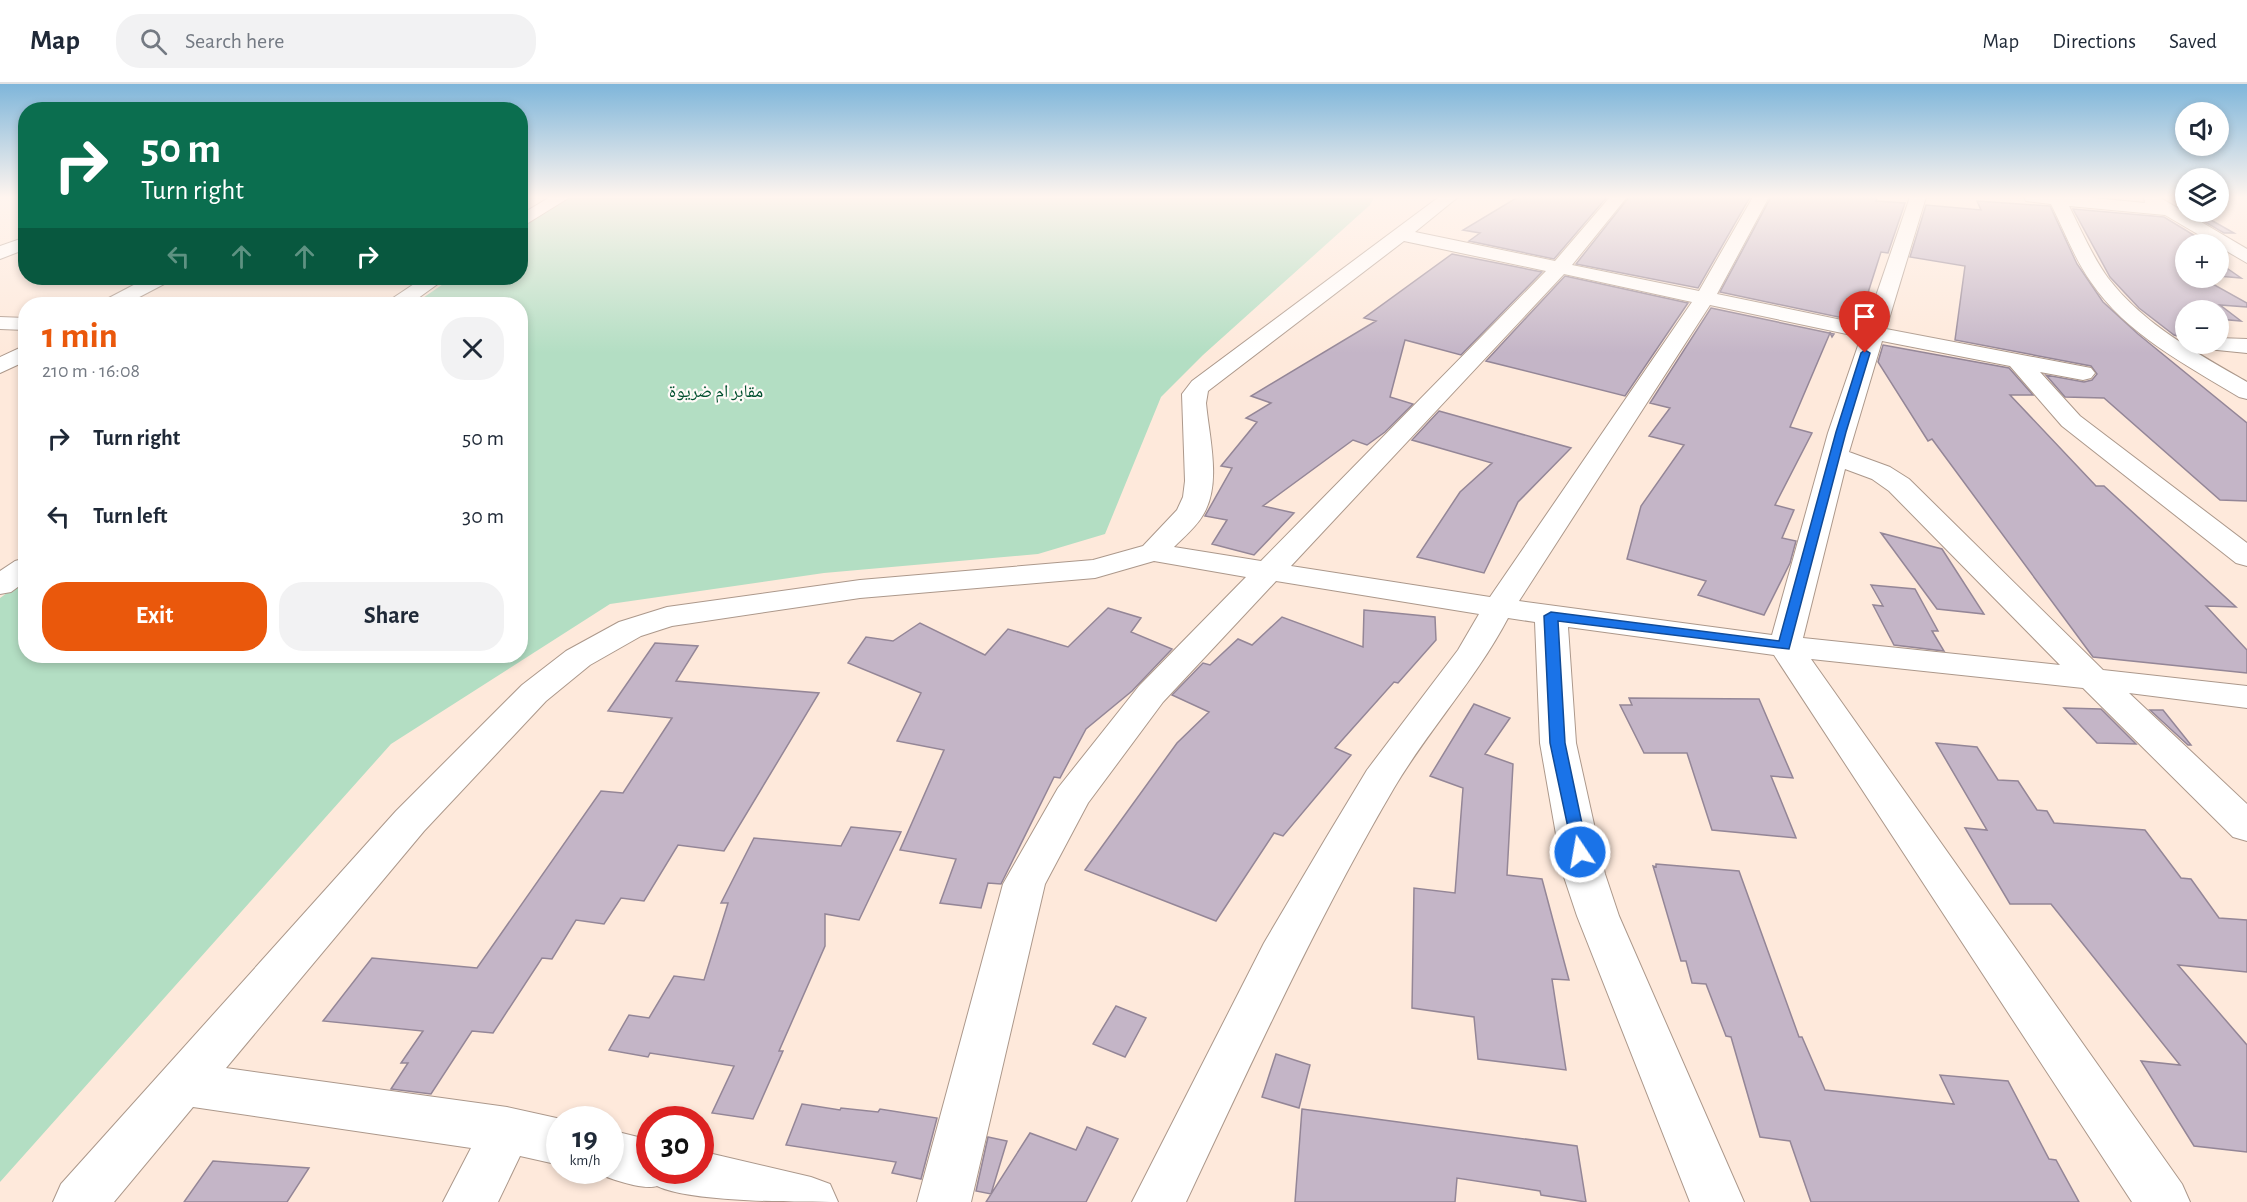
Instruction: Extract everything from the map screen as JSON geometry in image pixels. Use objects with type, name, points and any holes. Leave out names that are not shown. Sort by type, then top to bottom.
[{"type":"street","points":[[1153,552],[1190,513],[1197,496],[1199,481],[1194,394],[1200,386],[1383,249]]},
{"type":"street","points":[[1469,249],[1872,333],[2083,373]]},
{"type":"street","points":[[944,1202],[1024,884],[1072,797],[1151,694],[1575,249]]},
{"type":"street","points":[[1159,1202],[1280,955],[1380,779],[1473,653],[1498,608],[1705,298],[1732,249]]},
{"type":"street","points":[[1900,249],[1872,333],[1836,456],[1785,646],[2163,1202]]},
{"type":"street","points":[[2084,249],[2101,281],[2128,310],[2175,341]]},
{"type":"street","points":[[2234,249],[2247,257]]},
{"type":"street","points":[[125,297],[148,285]]},
{"type":"street","points":[[408,297],[426,285]]},
{"type":"street","points":[[0,323],[18,324]]},
{"type":"street","points":[[2229,345],[2247,346]]},
{"type":"street","points":[[2193,354],[2247,392]]},
{"type":"street","points":[[0,366],[18,356]]},
{"type":"street","points":[[2018,361],[2071,421],[2247,557]]},
{"type":"street","points":[[1836,456],[1881,473],[1899,485],[2090,676],[2247,827]]},
{"type":"street","points":[[80,1202],[410,821],[534,693],[578,658],[630,629],[666,617],[789,598],[1095,569],[1153,552],[1551,616],[1785,646],[2090,676],[2247,697]]},
{"type":"street","points":[[0,585],[18,573]]},
{"type":"street","points":[[1551,616],[1558,743],[1584,874],[1598,916],[1717,1202]]},
{"type":"street","points":[[182,1084],[507,1130],[546,1139]]},
{"type":"street","points":[[470,1202],[507,1130]]},
{"type":"street","points":[[714,1179],[811,1202]]},
{"type":"green space","name":"مقابر ام ضريوة","points":[[528,249],[1321,249],[1203,355],[1161,397],[1105,534],[1038,554],[824,573],[610,604],[528,656],[528,297],[424,297],[442,285],[528,285]]},
{"type":"green space","name":"مقابر ام ضريوة","points":[[18,585],[18,663],[518,663],[391,744],[0,1182],[0,598]]},
{"type":"building","points":[[1508,249],[1562,249],[1554,259]]},
{"type":"building","points":[[1588,249],[1720,249],[1698,288],[1576,264]]},
{"type":"building","points":[[1743,249],[1889,249],[1888,253],[1881,252],[1859,321],[1851,320],[1846,312],[1843,318],[1720,292]]},
{"type":"building","points":[[1912,249],[2070,249],[2077,264],[2103,302],[2138,334],[2247,423],[2247,501],[2220,500],[2104,398],[2065,397],[2046,375],[2084,382],[2092,380],[2097,374],[2091,366],[1955,340],[1965,266],[1910,257]]},
{"type":"building","points":[[2095,249],[2175,249],[2175,288],[2220,288],[2247,303],[2247,307],[2229,306],[2229,300],[2175,300],[2175,335],[2139,308],[2110,277]]},
{"type":"building","points":[[1452,254],[1542,272],[1461,355],[1405,340],[1390,397],[1413,404],[1385,432],[1367,445],[1353,440],[1263,506],[1294,513],[1254,555],[1212,544],[1227,520],[1205,516],[1232,468],[1221,466],[1257,422],[1246,418],[1271,403],[1251,396],[1376,321],[1364,318]]},
{"type":"building","points":[[2229,270],[2241,278],[2229,277]]},
{"type":"building","points":[[1565,276],[1688,303],[1625,396],[1486,361]]},
{"type":"building","points":[[1711,308],[1830,333],[1790,427],[1812,433],[1775,505],[1794,510],[1782,538],[1796,541],[1790,563],[1764,615],[1698,595],[1706,581],[1627,559],[1641,506],[1684,445],[1649,436],[1670,408],[1650,403]]},
{"type":"building","points":[[2229,312],[2241,321],[2229,320]]},
{"type":"building","points":[[1883,345],[2009,368],[2033,395],[2010,395],[2096,486],[2104,486],[2236,607],[2206,606],[2247,650],[2247,673],[2093,657],[1932,439],[1928,441],[1878,362]]},
{"type":"building","points":[[1439,411],[1571,448],[1518,502],[1484,573],[1417,557],[1460,492],[1492,463],[1412,440]]},
{"type":"building","points":[[1881,533],[1942,549],[1984,614],[1937,609]]},
{"type":"building","points":[[1871,585],[1915,589],[1938,631],[1932,631],[1944,651],[1894,645],[1873,605],[1883,606]]},
{"type":"building","points":[[1108,608],[1141,618],[1131,632],[1172,649],[1132,691],[1086,729],[1060,778],[1054,777],[1001,884],[988,883],[981,908],[940,903],[956,859],[900,850],[944,750],[897,741],[921,693],[848,663],[866,637],[893,641],[920,623],[985,655],[1008,629],[1068,647]]},
{"type":"building","points":[[1364,610],[1435,617],[1436,640],[1398,683],[1394,682],[1335,748],[1351,755],[1283,836],[1274,833],[1216,921],[1085,870],[1177,743],[1209,712],[1172,695],[1203,663],[1210,665],[1238,639],[1252,645],[1282,617],[1363,647]]},
{"type":"building","points":[[655,643],[698,646],[676,681],[819,693],[724,851],[678,845],[644,901],[621,898],[604,924],[576,920],[552,959],[542,958],[493,1033],[472,1031],[431,1094],[391,1089],[408,1063],[401,1063],[423,1031],[323,1021],[372,958],[477,968],[601,791],[623,793],[672,718],[608,711]]},
{"type":"building","points":[[1629,698],[1759,699],[1793,778],[1771,776],[1796,838],[1712,830],[1687,753],[1644,753],[1620,705],[1632,705]]},
{"type":"building","points":[[1474,704],[1510,718],[1485,754],[1513,764],[1507,875],[1542,879],[1569,980],[1552,979],[1566,1070],[1478,1059],[1474,1017],[1412,1008],[1414,888],[1455,893],[1463,788],[1430,776]]},
{"type":"building","points":[[2064,708],[2101,709],[2136,744],[2097,743]]},
{"type":"building","points":[[2150,710],[2163,710],[2191,745],[2188,745]]},
{"type":"building","points":[[1936,743],[1977,747],[1998,780],[2018,781],[2037,810],[2047,811],[2054,823],[2145,830],[2181,878],[2191,879],[2219,918],[2247,920],[2247,972],[2178,965],[2247,1045],[2247,1152],[2194,1146],[2141,1061],[2180,1065],[2051,904],[2010,904],[1965,828],[1987,830]]},
{"type":"building","points":[[851,827],[901,832],[859,920],[825,914],[825,946],[779,1051],[783,1051],[753,1119],[714,1113],[734,1066],[650,1053],[648,1057],[609,1050],[629,1015],[649,1018],[674,976],[704,980],[728,903],[721,903],[754,838],[841,846]]},
{"type":"building","points":[[1656,864],[1739,871],[1799,1037],[1802,1037],[1825,1090],[1954,1104],[1940,1075],[2008,1081],[2049,1159],[2056,1160],[2079,1202],[1811,1202],[1790,1141],[1760,1137],[1731,1037],[1726,1036],[1706,984],[1692,983],[1686,961],[1681,961],[1653,866],[1656,867]]},
{"type":"building","points":[[1116,1006],[1146,1018],[1125,1057],[1093,1044]]},
{"type":"building","points":[[1276,1054],[1310,1065],[1299,1108],[1262,1097]]},
{"type":"building","points":[[802,1104],[840,1110],[841,1108],[878,1112],[880,1109],[937,1118],[921,1179],[892,1173],[896,1162],[786,1145]]},
{"type":"building","points":[[1302,1109],[1577,1146],[1586,1202],[1541,1195],[1540,1191],[1457,1178],[1455,1202],[1295,1202]]},
{"type":"building","points":[[1087,1127],[1118,1139],[1086,1202],[986,1202],[1030,1133],[1076,1150]]},
{"type":"building","points":[[988,1137],[1007,1141],[991,1194],[976,1191]]},
{"type":"building","points":[[213,1161],[309,1168],[287,1202],[184,1202]]},
{"type":"route","points":[[1580,852],[1556,730],[1551,616],[1785,646],[1841,432],[1865,353]]}]
